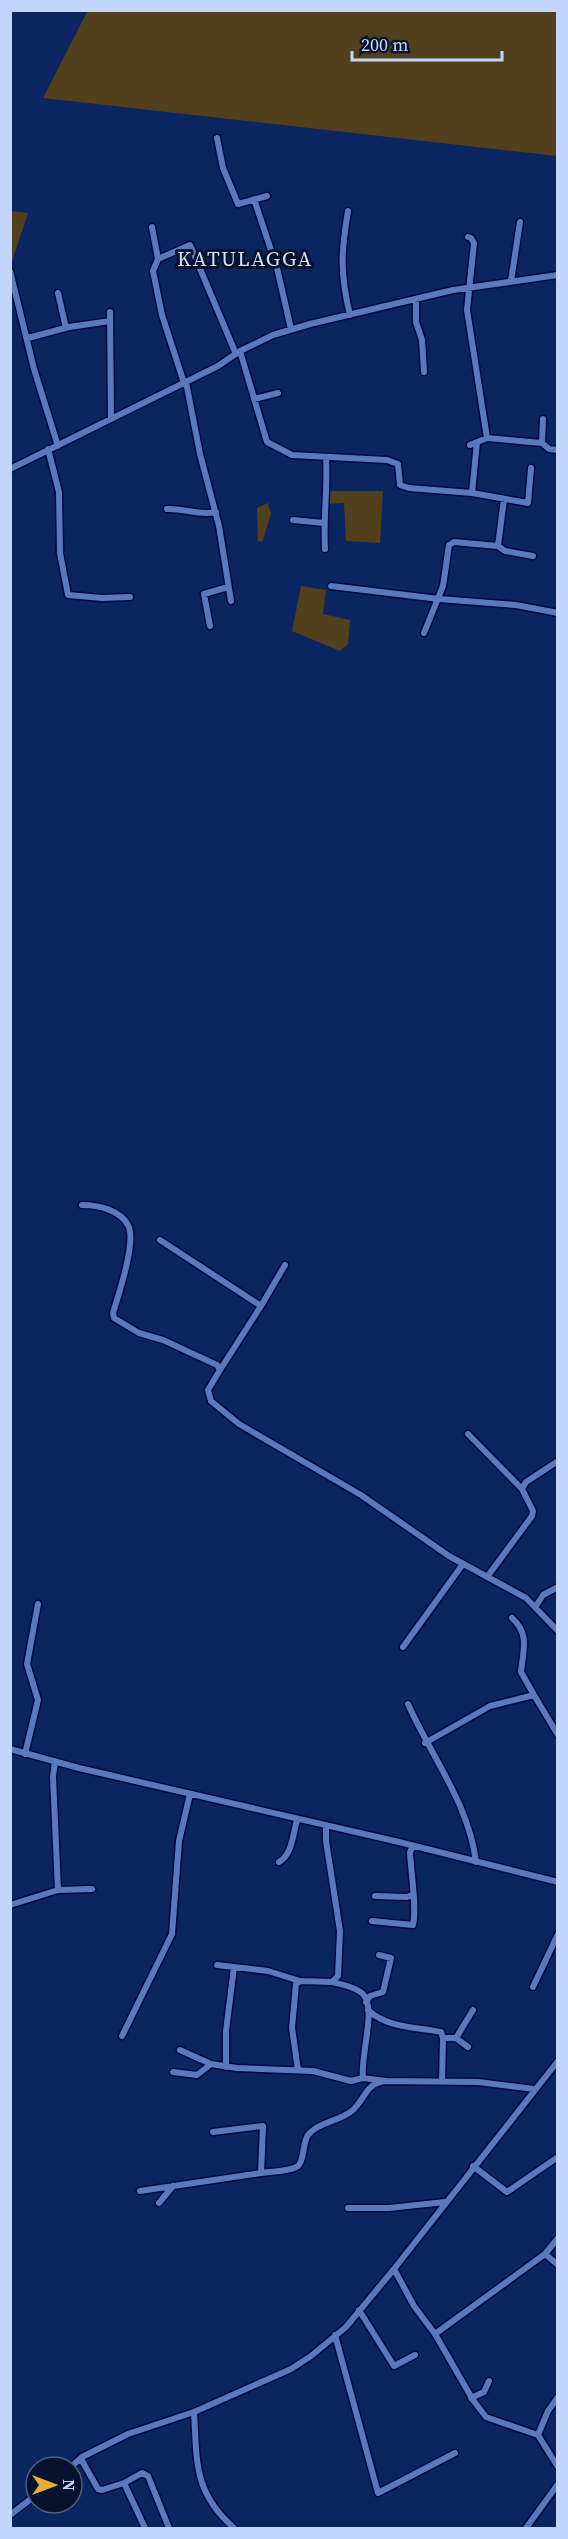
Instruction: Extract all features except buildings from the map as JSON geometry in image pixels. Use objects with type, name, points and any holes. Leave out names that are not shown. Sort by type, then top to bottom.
[{"type":"street","points":[[217,138],[222,168],[238,204],[267,196]]},
{"type":"street","points":[[254,199],[277,268],[291,329]]},
{"type":"street","points":[[348,211],[341,248],[342,282],[350,315]]},
{"type":"street","points":[[511,281],[520,222]]},
{"type":"street","points":[[152,227],[158,259],[153,271],[162,315],[185,383],[200,454],[216,512],[231,601]]},
{"type":"street","points":[[468,237],[474,243],[467,310],[487,438]]},
{"type":"street","points":[[158,259],[190,245],[238,353],[267,442],[273,447],[292,455],[387,460],[398,464],[400,485],[472,493],[528,503],[531,468]]},
{"type":"street","points":[[10,271],[34,369],[58,446]]},
{"type":"street","points":[[10,469],[185,383],[238,353],[291,329],[470,288],[558,275]]},
{"type":"street","points":[[58,293],[66,328]]},
{"type":"street","points":[[416,299],[416,322],[422,340],[424,372]]},
{"type":"street","points":[[110,312],[111,419]]},
{"type":"street","points":[[28,338],[66,328],[110,321]]},
{"type":"street","points":[[254,399],[278,393]]},
{"type":"street","points":[[542,443],[543,418]]},
{"type":"street","points":[[470,445],[487,438],[542,443],[549,449],[558,450]]},
{"type":"street","points":[[472,493],[477,442]]},
{"type":"street","points":[[48,449],[59,492],[60,553],[68,595],[102,598],[130,597]]},
{"type":"street","points":[[325,549],[324,523],[328,487],[326,457]]},
{"type":"street","points":[[498,546],[504,499]]},
{"type":"street","points":[[167,509],[180,508],[205,514],[216,512]]},
{"type":"street","points":[[293,520],[324,523]]},
{"type":"street","points":[[424,633],[439,599],[449,544],[454,542],[498,546],[505,551],[533,556]]},
{"type":"street","points":[[330,586],[439,599],[516,605],[558,613]]},
{"type":"street","points":[[210,626],[204,594],[228,587]]},
{"type":"street","points":[[82,1205],[103,1207],[117,1214],[127,1223],[130,1232],[123,1281],[113,1313],[114,1318],[140,1333],[163,1340],[217,1365],[220,1370]]},
{"type":"street","points":[[160,1240],[261,1306]]},
{"type":"street","points":[[285,1265],[208,1390],[211,1401],[239,1424],[361,1495],[463,1563],[536,1606],[558,1631]]},
{"type":"street","points":[[468,1434],[522,1489],[533,1511],[532,1516],[488,1577]]},
{"type":"street","points":[[522,1489],[526,1482],[558,1461]]},
{"type":"street","points":[[404,1647],[463,1563]]},
{"type":"street","points":[[536,1606],[543,1595],[558,1587]]},
{"type":"street","points":[[25,1754],[38,1700],[27,1664],[38,1604]]},
{"type":"street","points":[[512,1618],[524,1634],[525,1651],[521,1672],[558,1734]]},
{"type":"street","points":[[425,1743],[490,1706],[534,1695]]},
{"type":"street","points":[[408,1704],[425,1743],[469,1824],[476,1862]]},
{"type":"street","points":[[10,1749],[558,1882]]},
{"type":"street","points":[[55,1761],[53,1777],[58,1890]]},
{"type":"street","points":[[122,2036],[172,1934],[179,1841],[190,1794]]},
{"type":"street","points":[[279,1862],[288,1853],[297,1820]]},
{"type":"street","points":[[326,1826],[326,1841],[340,1931],[338,1976],[342,1985]]},
{"type":"street","points":[[372,1921],[413,1925],[415,1903],[412,1895],[410,1852],[413,1846]]},
{"type":"street","points":[[10,1905],[58,1890],[92,1889]]},
{"type":"street","points":[[375,1896],[412,1895]]},
{"type":"street","points":[[533,1987],[558,1934]]},
{"type":"street","points":[[366,2001],[370,1996],[383,1992],[391,1958],[379,1954]]},
{"type":"street","points":[[217,1965],[268,1971],[300,1981],[332,1982],[363,1994],[368,2010],[363,2078]]},
{"type":"street","points":[[226,2067],[226,2031],[234,1967]]},
{"type":"street","points":[[332,1982],[338,1976]]},
{"type":"street","points":[[298,2070],[292,2028],[296,1984],[300,1981]]},
{"type":"street","points":[[368,2010],[391,2022],[418,2031],[441,2032],[443,2038],[442,2081]]},
{"type":"street","points":[[456,2038],[473,2010]]},
{"type":"street","points":[[443,2038],[456,2038],[468,2047]]},
{"type":"street","points":[[180,2050],[211,2064],[226,2067],[298,2070],[351,2081],[363,2078],[386,2081]]},
{"type":"street","points":[[84,2457],[128,2434],[194,2412],[291,2369],[335,2335],[394,2269],[558,2061]]},
{"type":"street","points":[[173,2072],[197,2075],[211,2064]]},
{"type":"street","points":[[140,2191],[295,2168],[300,2164],[304,2141],[310,2133],[352,2110],[365,2091],[376,2082],[442,2081],[534,2089]]},
{"type":"street","points":[[213,2132],[263,2126],[261,2173]]},
{"type":"street","points":[[473,2166],[507,2192],[558,2157]]},
{"type":"street","points":[[159,2203],[174,2186]]},
{"type":"street","points":[[348,2208],[388,2208],[445,2202]]},
{"type":"street","points":[[435,2334],[545,2254],[558,2238]]},
{"type":"street","points":[[545,2254],[558,2265]]},
{"type":"street","points":[[394,2269],[414,2306],[435,2334],[471,2398],[486,2417],[538,2435],[558,2467]]},
{"type":"street","points":[[359,2310],[394,2366],[415,2355]]},
{"type":"street","points":[[335,2335],[378,2493],[455,2453]]},
{"type":"street","points":[[471,2398],[484,2392],[489,2380]]},
{"type":"street","points":[[538,2435],[548,2411],[558,2397]]},
{"type":"street","points":[[194,2412],[198,2478],[221,2516],[234,2529]]},
{"type":"street","points":[[84,2464],[98,2489],[102,2490],[124,2483],[142,2473],[148,2476],[170,2529]]},
{"type":"street","points":[[124,2483],[145,2529]]},
{"type":"street","points":[[526,2529],[558,2484]]},
{"type":"street","points":[[10,2515],[24,2504]]},
{"type":"shaded area","points":[[88,10],[557,11],[557,156],[43,98]]},
{"type":"shaded area","points":[[10,211],[28,213],[11,264]]},
{"type":"shaded area","points":[[329,491],[383,491],[380,543],[346,541],[344,503],[327,504]]},
{"type":"shaded area","points":[[268,503],[271,514],[262,542],[258,541],[257,508]]},
{"type":"shaded area","points":[[301,586],[326,590],[323,614],[350,620],[348,644],[340,651],[292,631]]},
{"type":"district","name":"KATULAGGA","points":[[245,259]]}]
